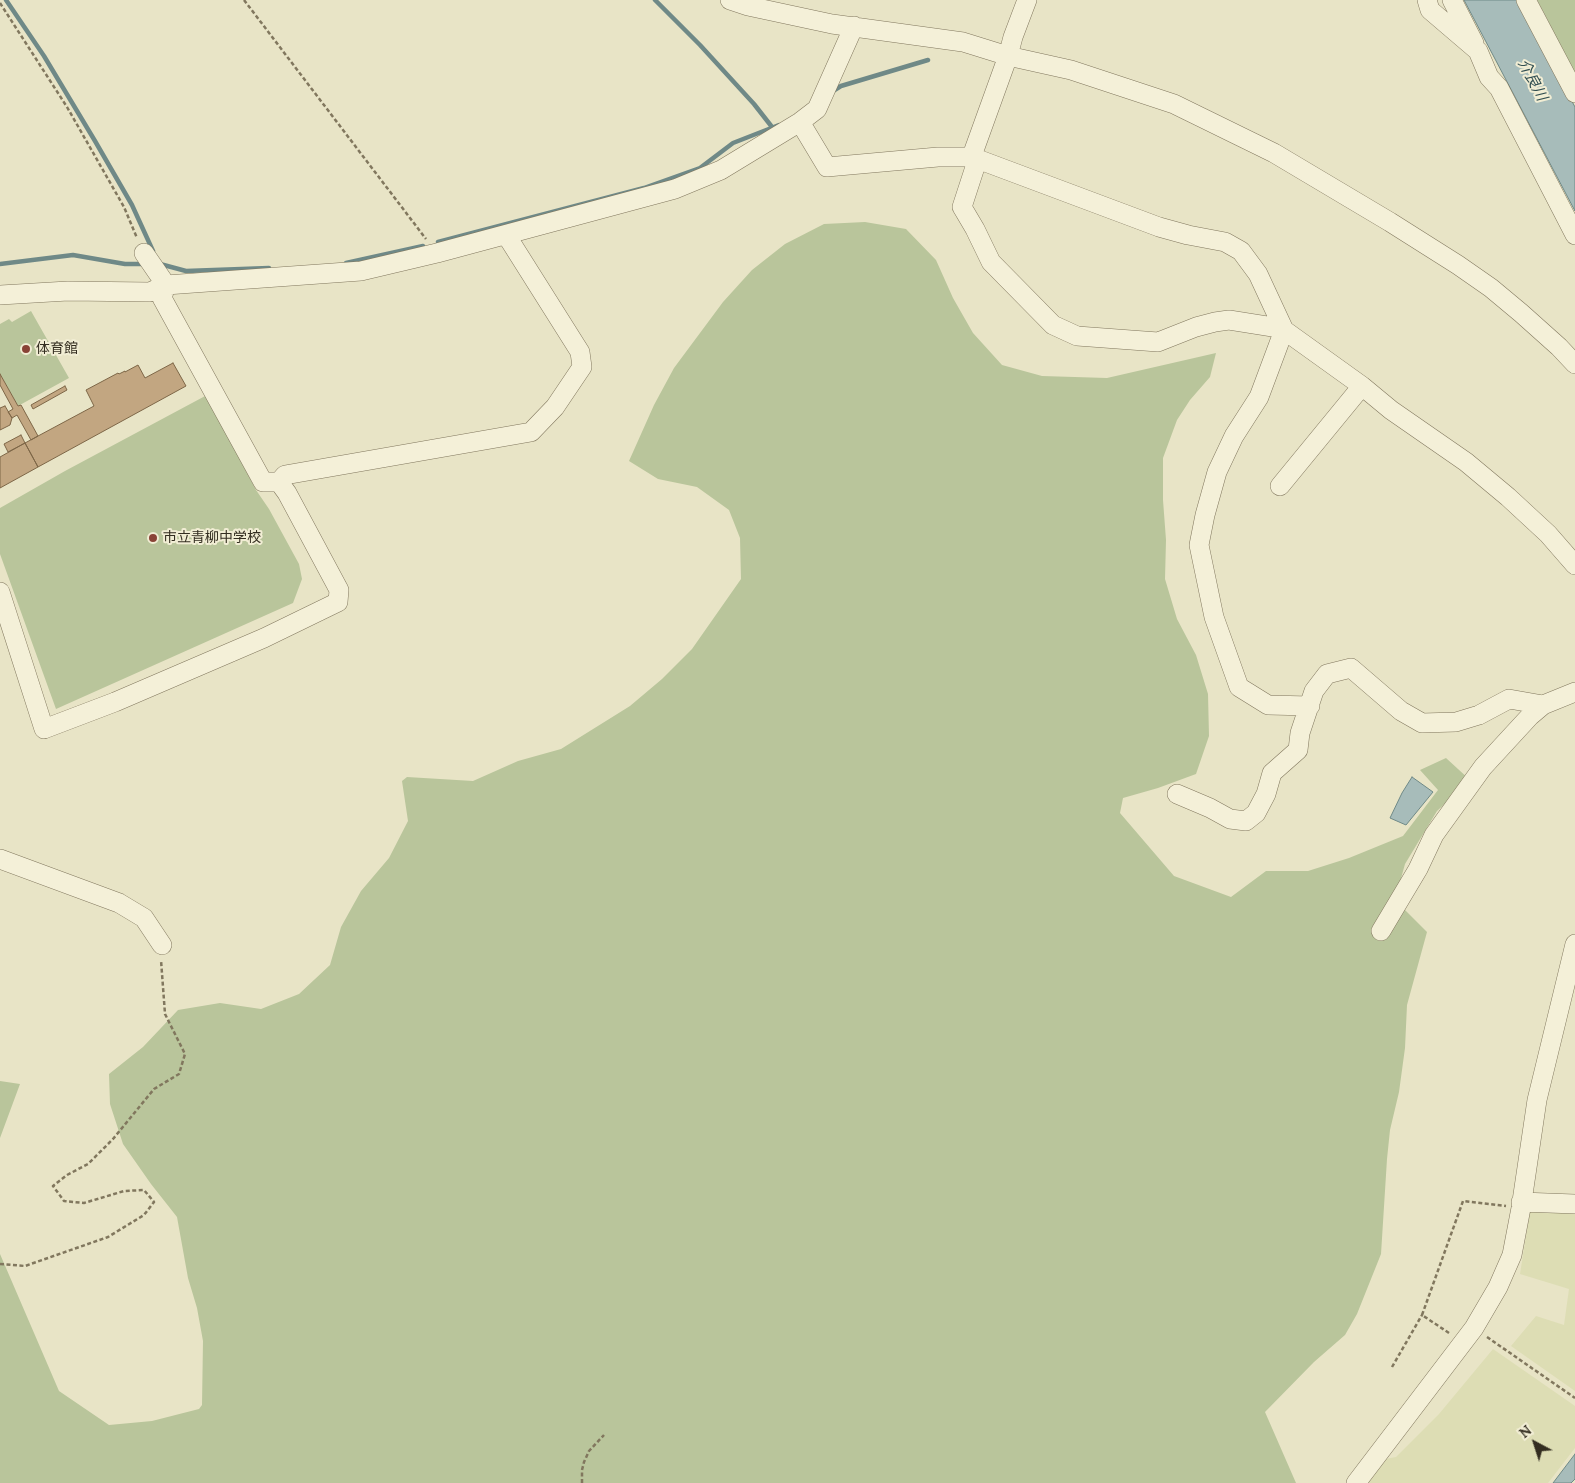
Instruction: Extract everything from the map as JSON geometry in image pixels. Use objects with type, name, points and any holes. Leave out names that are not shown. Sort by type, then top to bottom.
[{"type":"street","points":[[730,0],[748,6],[832,24],[963,42],[1008,56],[1071,70],[1174,104],[1274,153],[1458,265],[1491,288],[1521,313],[1575,364]]},
{"type":"street","points":[[1027,0],[972,157],[976,164],[962,207],[975,228],[991,262],[1053,325],[1077,336],[1158,342],[1196,327],[1229,320],[1284,330],[1362,386],[1391,410],[1466,462],[1548,534],[1575,566]]},
{"type":"street","points":[[1427,0],[1430,10],[1478,51]]},
{"type":"street","points":[[1452,0],[1489,77],[1499,88],[1575,235]]},
{"type":"street","points":[[1526,0],[1575,93]]},
{"type":"street","points":[[0,296],[68,291],[150,292],[166,285],[361,271],[437,253],[656,195],[698,181],[721,170],[800,122],[817,109],[854,26]]},
{"type":"street","points":[[800,122],[827,167],[938,157],[972,157],[1159,227],[1188,236],[1225,242],[1241,251],[1258,274],[1284,330],[1259,397],[1234,436],[1217,472],[1199,545],[1214,617],[1239,687],[1268,704],[1310,706]]},
{"type":"street","points":[[166,285],[162,298],[263,482],[278,482],[285,475],[531,432],[555,408],[582,367],[580,352],[510,240],[510,234]]},
{"type":"street","points":[[144,253],[166,285]]},
{"type":"street","points":[[1280,486],[1362,386]]},
{"type":"street","points":[[0,592],[44,729],[115,702],[264,638],[338,602],[339,590],[288,493],[278,482]]},
{"type":"street","points":[[1176,794],[1210,808],[1230,820],[1246,821],[1256,812],[1266,794],[1272,773],[1298,750],[1300,733],[1314,691],[1327,674],[1352,668],[1401,711],[1422,723],[1456,722],[1479,715],[1509,699],[1543,705]]},
{"type":"street","points":[[1381,931],[1418,869],[1434,835],[1483,768],[1530,716],[1543,705],[1575,692]]},
{"type":"street","points":[[0,859],[119,903],[144,918],[162,945]]},
{"type":"street","points":[[1356,1483],[1468,1335],[1498,1288],[1512,1255],[1537,1100],[1575,944]]},
{"type":"street","points":[[1521,1205],[1575,1204]]},
{"type":"path","points":[[244,0],[437,253]]},
{"type":"path","points":[[0,3],[67,107],[124,207],[144,253]]},
{"type":"path","points":[[0,1264],[24,1266],[108,1237],[144,1215],[154,1202],[144,1190],[124,1190],[84,1203],[64,1201],[53,1186],[88,1164],[113,1139],[154,1089],[179,1074],[185,1054],[165,1014],[161,964],[162,945]]},
{"type":"path","points":[[1392,1367],[1422,1315],[1463,1201],[1521,1205]]},
{"type":"path","points":[[1422,1315],[1468,1335],[1575,1398]]},
{"type":"path","points":[[582,1483],[582,1470],[589,1451],[604,1435]]},
{"type":"green space","points":[[1537,0],[1575,0],[1575,75],[1547,19]]},
{"type":"green space","points":[[865,222],[906,229],[936,260],[953,298],[973,333],[1002,365],[1042,376],[1107,378],[1216,353],[1210,377],[1190,400],[1177,420],[1163,458],[1163,500],[1166,540],[1165,579],[1177,619],[1196,655],[1208,694],[1209,736],[1196,774],[1123,798],[1120,813],[1174,876],[1231,897],[1266,871],[1308,871],[1349,858],[1403,836],[1438,790],[1420,770],[1446,758],[1470,780],[1437,811],[1405,864],[1395,900],[1427,932],[1407,1005],[1405,1048],[1399,1092],[1390,1130],[1381,1254],[1357,1314],[1345,1335],[1314,1362],[1265,1412],[1296,1483],[0,1483],[0,1254],[59,1391],[109,1425],[152,1421],[199,1409],[202,1405],[203,1341],[197,1308],[188,1278],[177,1217],[123,1144],[110,1104],[109,1074],[143,1047],[178,1010],[220,1003],[261,1009],[299,994],[330,965],[341,927],[361,891],[389,858],[408,821],[402,781],[407,777],[473,781],[518,761],[561,749],[630,706],[662,679],[692,649],[741,579],[740,538],[729,510],[697,487],[658,479],[629,461],[654,405],[674,368],[723,302],[752,270],[785,244],[824,224]]},
{"type":"green space","name":"体育館","points":[[31,311],[69,378],[18,406],[0,374],[0,324],[9,319],[12,322]]},
{"type":"green space","name":"市立青柳中学校","points":[[207,395],[256,490],[269,509],[299,564],[302,579],[293,603],[56,709],[0,554],[0,508]]},
{"type":"green space","points":[[0,1081],[20,1084],[0,1138]]},
{"type":"green space","points":[[1530,1210],[1575,1212],[1575,1391],[1511,1346],[1536,1316],[1564,1325],[1569,1289],[1520,1274]]},
{"type":"green space","points":[[1493,1349],[1575,1406],[1575,1448],[1548,1483],[1367,1483],[1385,1459],[1396,1457],[1439,1414]]},
{"type":"water","name":"介良川","points":[[1464,0],[1518,0],[1575,107],[1575,211]]},
{"type":"water","points":[[1412,777],[1433,792],[1406,825],[1390,818]]},
{"type":"water","points":[[1575,1454],[1575,1479],[1571,1483],[1553,1483]]},
{"type":"building","points":[[173,363],[186,386],[38,467],[25,443],[94,406],[86,390],[138,365],[145,378]]},
{"type":"building","points":[[0,374],[18,406],[21,405],[38,436],[31,440],[17,415],[12,418],[8,412],[13,409],[0,385]]},
{"type":"building","points":[[65,386],[67,390],[33,409],[31,405]]},
{"type":"building","points":[[5,406],[12,418],[10,425],[0,430],[0,408]]},
{"type":"building","points":[[21,435],[25,443],[8,452],[4,444]]},
{"type":"building","points":[[25,443],[38,467],[0,488],[0,457]]},
{"type":"waterway","points":[[6,0],[44,56],[95,141],[132,205],[153,251]]},
{"type":"waterway","points":[[655,0],[700,45],[754,104],[772,127]]},
{"type":"waterway","points":[[833,91],[841,86],[928,60]]},
{"type":"waterway","points":[[438,242],[644,188],[700,168],[733,143],[779,125]]},
{"type":"waterway","points":[[346,263],[423,246]]},
{"type":"waterway","points":[[0,264],[73,255],[125,264],[145,264]]},
{"type":"waterway","points":[[160,264],[186,271],[269,268]]},
{"type":"place","name":"体育館","points":[[26,349]]},
{"type":"place","name":"市立青柳中学校","points":[[153,538]]}]
